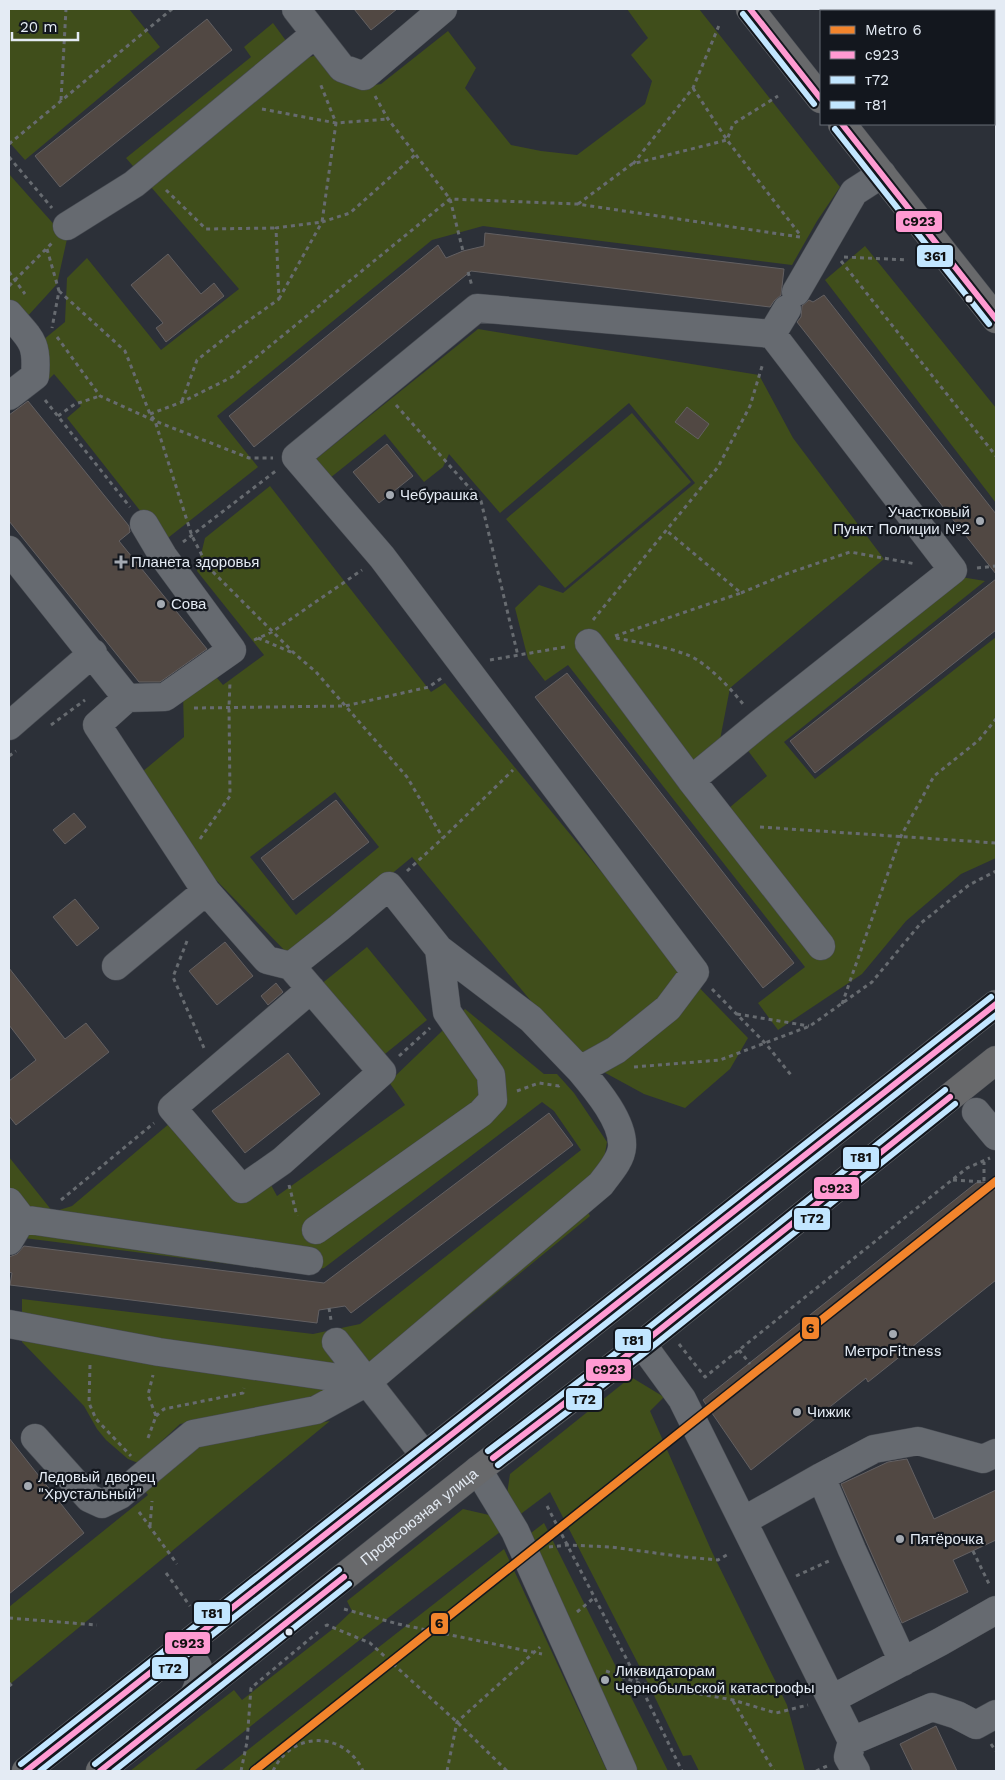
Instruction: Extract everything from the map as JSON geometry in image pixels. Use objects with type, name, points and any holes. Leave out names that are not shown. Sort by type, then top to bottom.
[{"type":"main road","points":[[750,9],[820,96]]},
{"type":"main road","points":[[843,125],[996,319]]},
{"type":"main road","points":[[26,1771],[996,1004]]},
{"type":"main road","name":"Профсоюзная улица","points":[[100,1771],[478,1470],[642,1344],[996,1060]]},
{"type":"street","points":[[296,9],[342,68],[364,76],[443,9]]},
{"type":"street","points":[[67,226],[134,184],[315,34]]},
{"type":"street","points":[[772,334],[791,301],[813,238],[854,192],[882,174]]},
{"type":"street","points":[[580,1070],[616,1050],[668,1008],[695,972],[382,557],[296,458],[477,308],[772,334],[953,570],[691,780]]},
{"type":"street","points":[[9,314],[34,343],[36,358],[35,376],[19,388]]},
{"type":"street","points":[[144,524],[163,556],[232,650],[165,696],[127,698],[97,725],[206,891],[267,960],[291,966],[311,989],[382,1072],[282,1161],[242,1189],[172,1108],[311,989]]},
{"type":"street","points":[[9,550],[127,698]]},
{"type":"street","points":[[589,643],[691,780],[821,946]]},
{"type":"street","points":[[13,738],[93,653]]},
{"type":"street","points":[[35,1438],[89,1498],[102,1504],[120,1495],[193,1434],[316,1410],[367,1382],[601,1184],[615,1164],[622,1148],[620,1129],[598,1092],[531,1018],[439,948],[389,886],[291,966]]},
{"type":"street","points":[[116,966],[206,891]]},
{"type":"street","points":[[308,1227],[481,1113],[493,1100],[491,1075],[447,1012],[439,948]]},
{"type":"street","points":[[976,1112],[996,1136]]},
{"type":"street","points":[[13,1221],[309,1260]]},
{"type":"street","points":[[9,1324],[159,1352],[367,1382]]},
{"type":"street","points":[[336,1342],[425,1456]]},
{"type":"street","points":[[642,1344],[682,1399],[852,1741],[848,1757],[856,1771]]},
{"type":"street","points":[[748,1531],[821,1477],[874,1450],[918,1441],[982,1459],[996,1453]]},
{"type":"street","points":[[478,1470],[515,1531],[623,1771]]},
{"type":"street","points":[[821,1477],[903,1662]]},
{"type":"street","points":[[832,1699],[903,1662],[994,1600]]},
{"type":"street","points":[[166,1661],[185,1658],[195,1662],[200,1668],[199,1686],[193,1697]]},
{"type":"street","points":[[852,1741],[932,1707],[957,1715],[976,1724],[996,1714]]},
{"type":"path","points":[[61,101],[66,9]]},
{"type":"path","points":[[9,144],[172,9]]},
{"type":"path","points":[[577,204],[632,164],[693,88],[720,23]]},
{"type":"path","points":[[182,402],[198,360],[234,331],[279,299],[322,222],[336,123],[319,78]]},
{"type":"path","points":[[693,88],[727,140],[813,238]]},
{"type":"path","points":[[727,140],[733,124],[778,96]]},
{"type":"path","points":[[231,103],[336,123],[388,119],[450,199],[463,251]]},
{"type":"path","points":[[632,164],[727,140]]},
{"type":"path","points":[[147,172],[206,229],[276,228],[322,222],[350,213],[415,155]]},
{"type":"path","points":[[9,157],[67,226]]},
{"type":"path","points":[[150,414],[182,402],[232,378],[450,199],[577,204],[813,238]]},
{"type":"path","points":[[276,228],[279,299]]},
{"type":"path","points":[[9,286],[47,249],[59,291],[51,329],[34,343]]},
{"type":"path","points":[[908,260],[838,257],[996,456]]},
{"type":"path","points":[[59,291],[125,351],[150,414],[155,421],[192,536],[208,567],[272,632],[316,672],[407,777],[443,838]]},
{"type":"path","points":[[185,709],[345,706],[429,687],[463,664],[589,643],[586,628],[718,467],[750,406],[772,334]]},
{"type":"path","points":[[381,387],[481,501],[518,656]]},
{"type":"path","points":[[19,388],[58,416],[144,524]]},
{"type":"path","points":[[58,416],[74,404],[100,396],[155,421],[249,458],[296,458]]},
{"type":"path","points":[[163,556],[192,536],[274,471],[296,458]]},
{"type":"path","points":[[667,531],[741,593]]},
{"type":"path","points":[[759,724],[730,688],[698,660],[675,651],[613,637],[741,593],[786,574],[850,552],[953,570],[996,566]]},
{"type":"path","points":[[232,650],[272,632],[382,557]]},
{"type":"path","points":[[258,638],[296,654]]},
{"type":"path","points":[[47,728],[86,699]]},
{"type":"path","points":[[185,860],[230,796],[229,707]]},
{"type":"path","points":[[842,1004],[902,836],[934,776],[979,740],[996,719]]},
{"type":"path","points":[[9,756],[13,738]]},
{"type":"path","points":[[389,886],[443,838],[529,754]]},
{"type":"path","points":[[726,824],[996,842]]},
{"type":"path","points":[[632,1068],[720,1060],[810,1026],[872,982],[920,923],[968,885],[996,871]]},
{"type":"path","points":[[189,934],[173,977],[214,1072]]},
{"type":"path","points":[[695,972],[766,1044],[791,1075]]},
{"type":"path","points":[[382,1072],[447,1012]]},
{"type":"path","points":[[736,1014],[810,1026]]},
{"type":"path","points":[[493,1100],[539,1083],[558,1086],[580,1070]]},
{"type":"path","points":[[61,1200],[172,1108]]},
{"type":"path","points":[[676,1340],[705,1377],[967,1168],[984,1162],[996,1154]]},
{"type":"path","points":[[282,1161],[308,1227]]},
{"type":"path","points":[[952,1180],[984,1182],[984,1162]]},
{"type":"path","points":[[91,1339],[89,1403],[96,1419],[132,1456]]},
{"type":"path","points":[[739,1350],[750,1364]]},
{"type":"path","points":[[156,1416],[164,1409],[243,1393],[248,1365]]},
{"type":"path","points":[[134,1505],[177,1564]]},
{"type":"path","points":[[547,1506],[682,1771]]},
{"type":"path","points":[[524,1550],[568,1545],[611,1547],[718,1560],[748,1531]]},
{"type":"path","points":[[774,1585],[852,1550]]},
{"type":"path","points":[[973,1551],[994,1600]]},
{"type":"path","points":[[166,1573],[190,1606]]},
{"type":"path","points":[[338,1614],[344,1609],[398,1624]]},
{"type":"path","points":[[9,1618],[97,1625]]},
{"type":"path","points":[[241,1771],[247,1742],[251,1688],[332,1619]]},
{"type":"path","points":[[327,1625],[370,1643],[457,1722],[507,1771]]},
{"type":"path","points":[[447,1771],[457,1722],[535,1652]]},
{"type":"path","points":[[9,1683],[14,1688]]},
{"type":"path","points":[[774,1771],[733,1700],[776,1713],[832,1699]]},
{"type":"path","points":[[274,1771],[282,1757],[289,1750],[316,1740],[336,1744],[344,1748],[358,1761],[363,1771]]},
{"type":"green space","points":[[9,9],[129,9],[160,47],[25,160],[9,142]]},
{"type":"green space","points":[[627,9],[699,9],[840,187],[817,221],[792,265],[483,226],[432,240],[217,416],[258,467],[164,541],[67,418],[81,406],[54,374],[44,384],[43,340],[65,322],[67,278],[87,258],[161,350],[239,289],[126,158],[251,57],[244,47],[273,23],[300,60],[317,55],[335,80],[356,88],[381,84],[448,31],[476,68],[465,88],[511,145],[577,155],[645,104],[652,81],[631,55],[648,38]]},
{"type":"green space","points":[[9,174],[67,239],[57,284],[25,319],[9,301]]},
{"type":"green space","points":[[865,246],[996,408],[996,503],[825,280]]},
{"type":"green space","points":[[478,329],[759,375],[793,438],[884,559],[730,688],[718,750],[691,780],[716,819],[767,776],[743,744],[955,576],[985,581],[784,742],[815,779],[996,637],[996,858],[961,874],[906,921],[862,974],[778,1030],[758,1003],[805,967],[568,665],[545,681],[528,659],[515,608],[539,585],[563,593],[695,483],[629,403],[500,513],[449,454],[443,467],[424,482],[385,434],[330,478],[316,459]]},
{"type":"green space","points":[[632,413],[691,482],[565,588],[506,519]]},
{"type":"green space","points":[[270,486],[431,692],[445,683],[685,973],[748,1038],[730,1069],[685,1108],[644,1094],[578,1058],[412,857],[291,957],[183,846],[136,777],[184,737],[183,690],[211,671],[223,685],[264,655],[197,571],[205,538]],"holes":[[[335,792],[379,847],[296,915],[250,857]]]},
{"type":"green space","points":[[367,947],[427,1020],[380,1058],[320,985]]},
{"type":"green space","points":[[465,1009],[544,1074],[557,1074],[574,1093],[607,1142],[604,1159],[596,1177],[576,1190],[590,1216],[386,1383],[312,1401],[180,1424],[138,1463],[128,1459],[106,1440],[97,1429],[84,1406],[22,1342],[22,1299],[313,1334],[360,1324],[581,1150],[554,1111],[542,1102],[324,1268],[301,1273],[24,1238],[9,1229],[9,1157],[53,1212],[72,1206],[170,1123],[239,1203],[271,1185],[277,1196],[405,1105],[389,1082]]},
{"type":"green space","points":[[631,1377],[664,1397],[650,1411],[712,1552],[787,1705],[805,1771],[699,1771],[691,1755],[683,1756],[649,1685],[550,1492],[518,1516],[507,1494],[510,1474]]},
{"type":"green space","points":[[330,1421],[9,1685],[9,1607],[148,1495],[141,1486],[191,1446]]},
{"type":"green space","points":[[463,1509],[489,1515],[500,1532],[194,1771],[130,1771],[234,1690],[242,1700],[334,1628],[352,1611],[347,1601]]},
{"type":"green space","points":[[544,1523],[668,1771],[633,1771],[527,1536]]},
{"type":"green space","points":[[504,1549],[607,1771],[221,1771]]},
{"type":"building","points":[[354,9],[397,9],[371,30]]},
{"type":"building","points":[[207,19],[232,50],[60,187],[35,156]]},
{"type":"building","points":[[485,233],[784,269],[781,295],[770,307],[471,271],[254,447],[229,416],[438,245],[446,258],[463,251],[484,246]]},
{"type":"building","points":[[168,254],[201,294],[214,283],[224,296],[166,342],[156,328],[163,323],[131,285]]},
{"type":"building","points":[[824,295],[996,514],[996,574],[797,322],[801,317],[802,306],[809,300],[813,302]]},
{"type":"building","points":[[28,401],[129,526],[130,532],[119,541],[207,649],[160,682],[139,682],[9,521],[9,415]]},
{"type":"building","points":[[687,407],[709,424],[698,439],[675,422]]},
{"type":"building","points":[[387,444],[413,476],[379,503],[353,472]]},
{"type":"building","points":[[996,579],[996,630],[815,773],[790,741]]},
{"type":"building","points":[[567,673],[794,963],[763,988],[535,697]]},
{"type":"building","points":[[336,800],[369,842],[293,900],[261,858]]},
{"type":"building","points":[[74,813],[86,827],[65,844],[53,830]]},
{"type":"building","points":[[75,899],[99,928],[77,946],[53,917]]},
{"type":"building","points":[[225,942],[253,976],[217,1005],[189,971]]},
{"type":"building","points":[[9,968],[65,1039],[86,1023],[109,1052],[16,1125],[9,1116],[9,1081],[36,1060],[9,1025]]},
{"type":"building","points":[[276,983],[283,992],[268,1005],[261,996]]},
{"type":"building","points":[[288,1053],[320,1094],[245,1153],[212,1111]]},
{"type":"building","points":[[549,1113],[573,1145],[351,1313],[345,1306],[319,1310],[317,1323],[10,1285],[12,1273],[9,1272],[9,1257],[17,1254],[24,1246],[324,1283]]},
{"type":"building","points":[[984,1182],[992,1186],[996,1192],[996,1280],[868,1382],[866,1378],[751,1470],[703,1400],[976,1183]]},
{"type":"building","name":"Ледовый дворец \"Хрустальный\"","points":[[9,1438],[84,1533],[9,1594]]},
{"type":"building","name":"Пятёрочка","points":[[907,1459],[934,1519],[996,1490],[996,1540],[953,1560],[968,1592],[902,1623],[841,1484],[888,1462]]},
{"type":"building","points":[[936,1726],[957,1771],[913,1771],[900,1744]]},
{"type":"metro line","name":"6","points":[[254,1771],[996,1181]]},
{"type":"transit line","name":"с923","points":[[750,9],[820,98]]},
{"type":"transit line","name":"361","points":[[743,14],[814,104]]},
{"type":"transit line","name":"с923","points":[[843,125],[996,319]]},
{"type":"transit line","name":"361","points":[[835,129],[989,324]]},
{"type":"transit line","name":"т81","points":[[21,1764],[991,997]]},
{"type":"transit line","name":"с923","points":[[26,1771],[996,1004]]},
{"type":"transit line","name":"т72","points":[[40,1771],[996,1015]]},
{"type":"transit line","name":"т81","points":[[488,1451],[637,1337],[945,1090]]},
{"type":"transit line","name":"с923","points":[[493,1458],[642,1344],[950,1097]]},
{"type":"transit line","name":"т72","points":[[498,1465],[647,1351],[955,1104]]},
{"type":"transit line","name":"т81","points":[[95,1764],[339,1570]]},
{"type":"transit line","name":"с923","points":[[100,1771],[344,1577]]},
{"type":"transit line","name":"т72","points":[[114,1771],[349,1584]]},
{"type":"place","name":"Чебурашка","points":[[390,495]]},
{"type":"place","name":"Участковый Пункт Полиции №2","points":[[980,521]]},
{"type":"place","name":"Планета здоровья","points":[[121,562]]},
{"type":"place","name":"Сова","points":[[161,604]]},
{"type":"place","name":"МетроFitness","points":[[893,1334]]},
{"type":"place","name":"Чижик","points":[[797,1412]]},
{"type":"place","name":"Ледовый дворец \"Хрустальный\"","points":[[28,1486]]},
{"type":"place","name":"Пятёрочка","points":[[900,1539]]},
{"type":"place","name":"Ликвидаторам Чернобыльской катастрофы","points":[[605,1680]]}]
